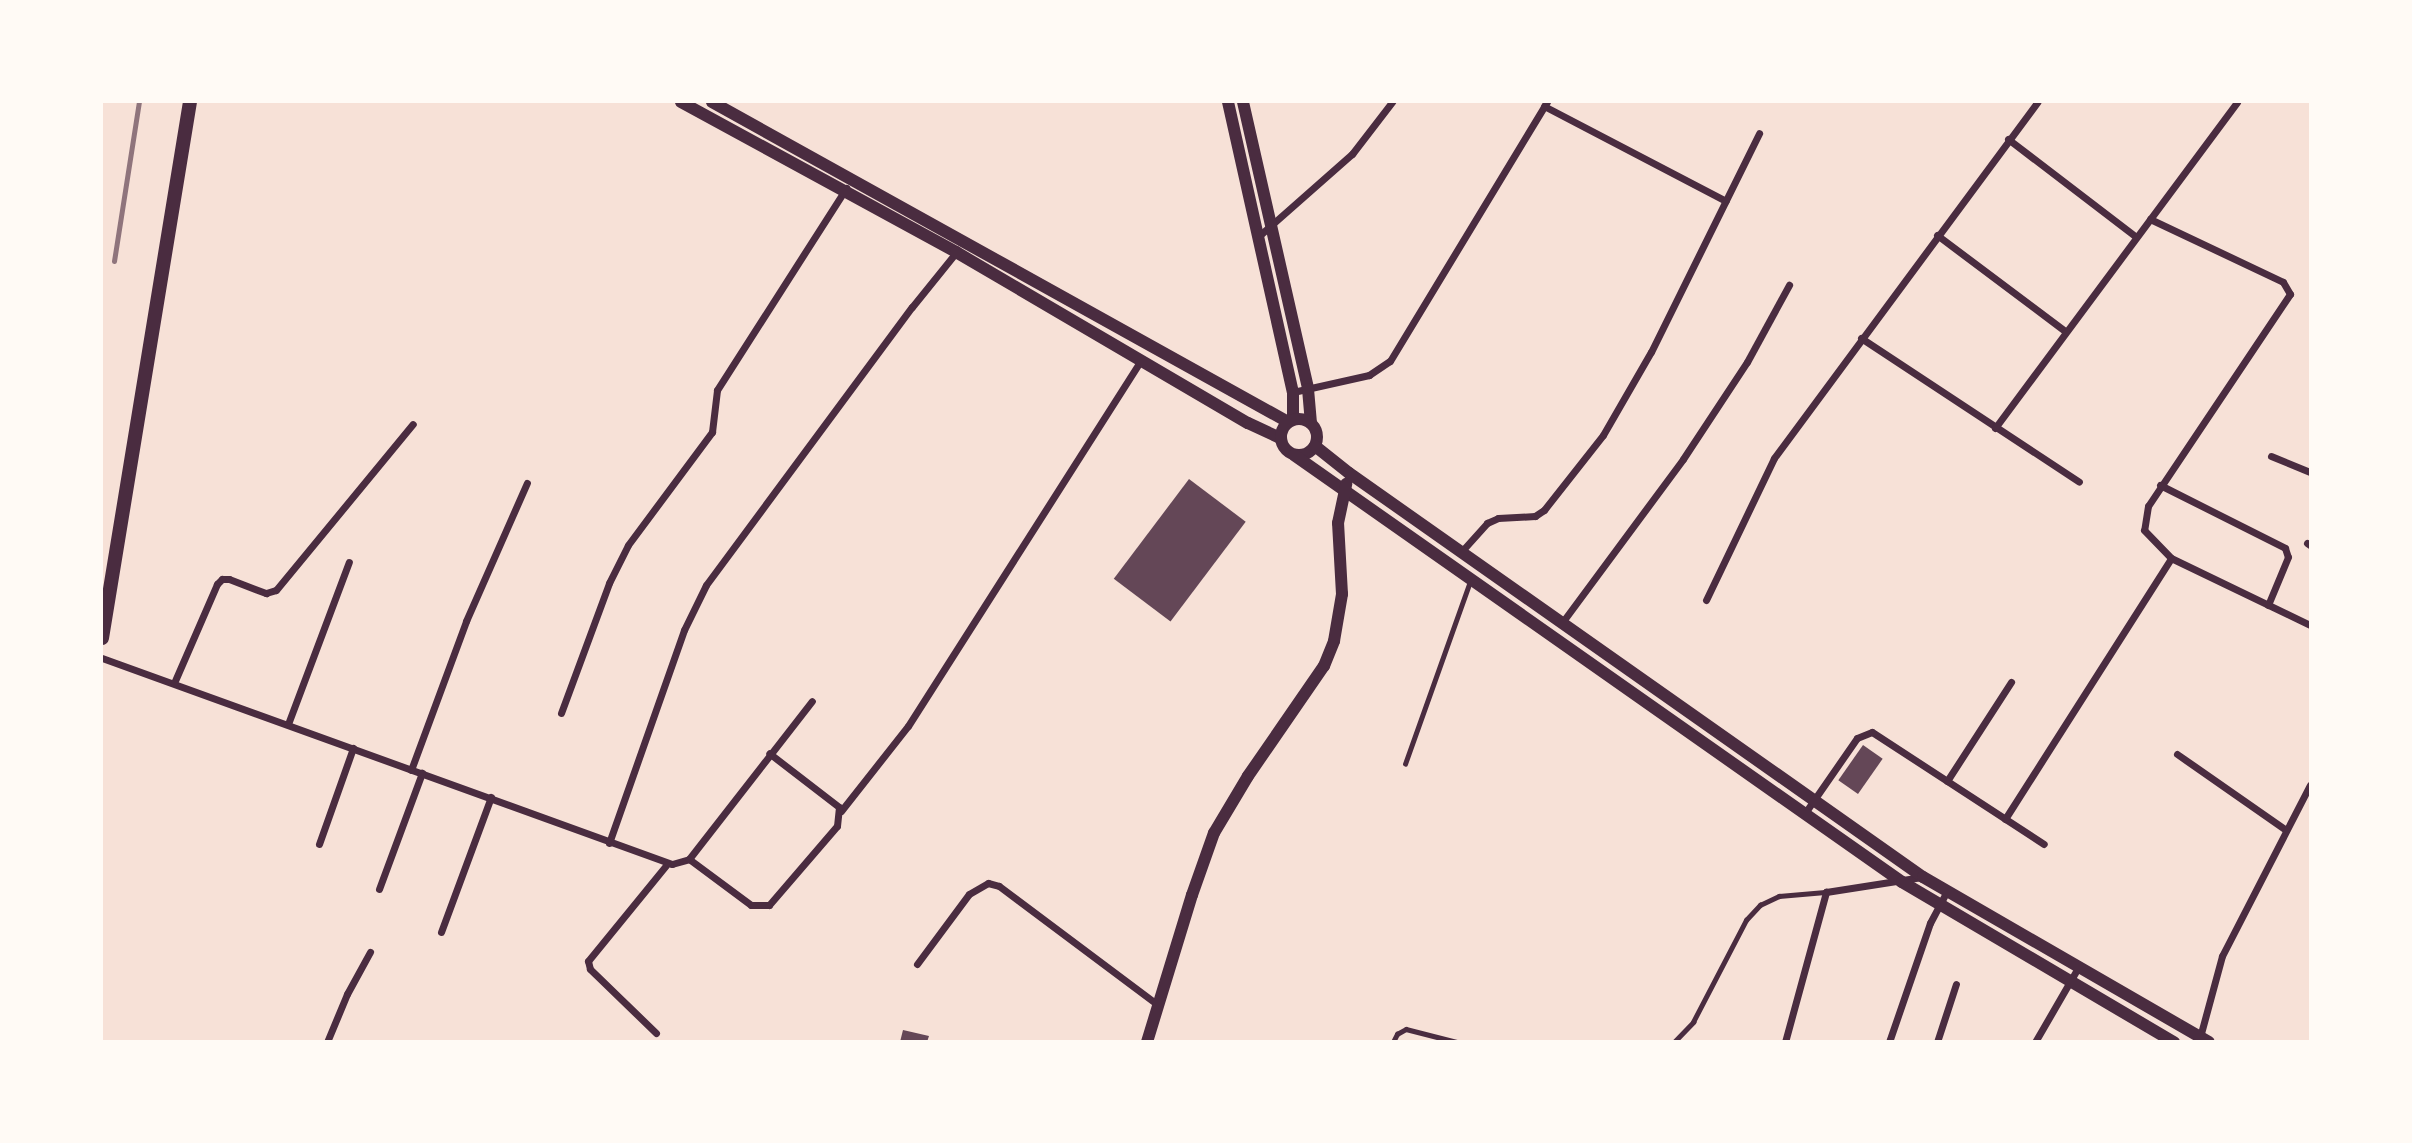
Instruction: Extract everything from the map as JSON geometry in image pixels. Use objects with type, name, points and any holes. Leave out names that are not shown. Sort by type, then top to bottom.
[{"type":"main road","points":[[102,638],[190,102]]},
{"type":"street","points":[[681,102],[956,252],[1248,423],[1280,438],[1284,449],[1902,882],[2174,1041]]},
{"type":"street","points":[[712,102],[1290,421],[1311,423]]},
{"type":"street","points":[[1228,102],[1260,235],[1293,392],[1290,421],[1280,438]]},
{"type":"street","points":[[1242,102],[1308,389],[1311,423],[1317,434],[1315,446],[1306,454],[1294,455]]},
{"type":"street","points":[[1260,235],[1352,154],[1392,102]]},
{"type":"street","points":[[1706,600],[1774,458],[2038,102]]},
{"type":"street","points":[[1995,428],[2237,102]]},
{"type":"street","points":[[1293,392],[1368,375],[1390,361],[1545,104],[1726,201]]},
{"type":"street","points":[[1461,552],[1487,523],[1498,518],[1535,516],[1555,500],[1603,435],[1651,352],[1759,134]]},
{"type":"street","points":[[2008,139],[2136,237]]},
{"type":"street","points":[[561,713],[609,583],[628,545],[712,432],[716,390],[852,178]]},
{"type":"street","points":[[2151,219],[2283,282],[2290,294],[2160,485],[2148,506],[2144,530],[2171,558],[2311,625]]},
{"type":"street","points":[[1937,235],[2066,332]]},
{"type":"street","points":[[609,843],[684,630],[706,585],[912,307],[965,242]]},
{"type":"street","points":[[1562,624],[1690,448],[1747,362],[1789,285]]},
{"type":"street","points":[[1861,338],[2080,482]]},
{"type":"street","points":[[689,859],[751,905],[769,905],[836,826],[841,811],[908,726],[1140,360]]},
{"type":"street","points":[[174,683],[217,584],[222,579],[229,579],[266,593],[276,590],[413,424]]},
{"type":"street","points":[[1315,446],[1562,624],[1814,798],[1923,877],[2079,965],[2203,1040],[2222,956],[2311,785]]},
{"type":"street","points":[[2271,456],[2311,472]]},
{"type":"street","points":[[1147,1041],[1214,833],[1248,776],[1324,666],[1334,641],[1342,594],[1338,523],[1349,473]]},
{"type":"street","points":[[411,770],[466,621],[527,483]]},
{"type":"street","points":[[2160,485],[2285,548],[2288,557],[2268,605]]},
{"type":"street","points":[[2005,820],[2171,558]]},
{"type":"street","points":[[288,724],[349,562]]},
{"type":"street","points":[[102,658],[491,797],[667,864],[677,864],[689,859],[812,701]]},
{"type":"street","points":[[1947,781],[2011,682]]},
{"type":"street","points":[[1805,813],[1857,738],[1865,733],[1880,735],[2044,845]]},
{"type":"street","points":[[319,844],[353,748]]},
{"type":"street","points":[[769,753],[841,811]]},
{"type":"street","points":[[2178,754],[2286,830]]},
{"type":"street","points":[[379,889],[422,773]]},
{"type":"street","points":[[440,932],[491,797]]},
{"type":"street","points":[[656,1033],[590,969],[588,961],[667,864]]},
{"type":"street","points":[[1785,1041],[1826,892],[1923,877]]},
{"type":"street","points":[[917,964],[969,894],[988,883],[999,886],[1158,1004]]},
{"type":"street","points":[[1889,1041],[1922,945],[1947,891]]},
{"type":"street","points":[[327,1041],[347,994],[370,952]]},
{"type":"street","points":[[2035,1041],[2079,965]]},
{"type":"street","points":[[1937,1041],[1956,984]]},
{"type":"lane","points":[[1405,764],[1471,580]]},
{"type":"lane","points":[[1674,1041],[1693,1022],[1746,920],[1760,905],[1779,896],[1826,892]]},
{"type":"lane","points":[[1393,1041],[1396,1034],[1406,1029],[1457,1041]]},
{"type":"building","points":[[1189,479],[1246,522],[1170,622],[1114,579]]},
{"type":"building","points":[[1863,745],[1883,759],[1858,794],[1838,780]]},
{"type":"building","points":[[903,1030],[929,1036],[927,1042],[900,1042]]},
{"type":"railway","points":[[114,261],[139,102]]}]
